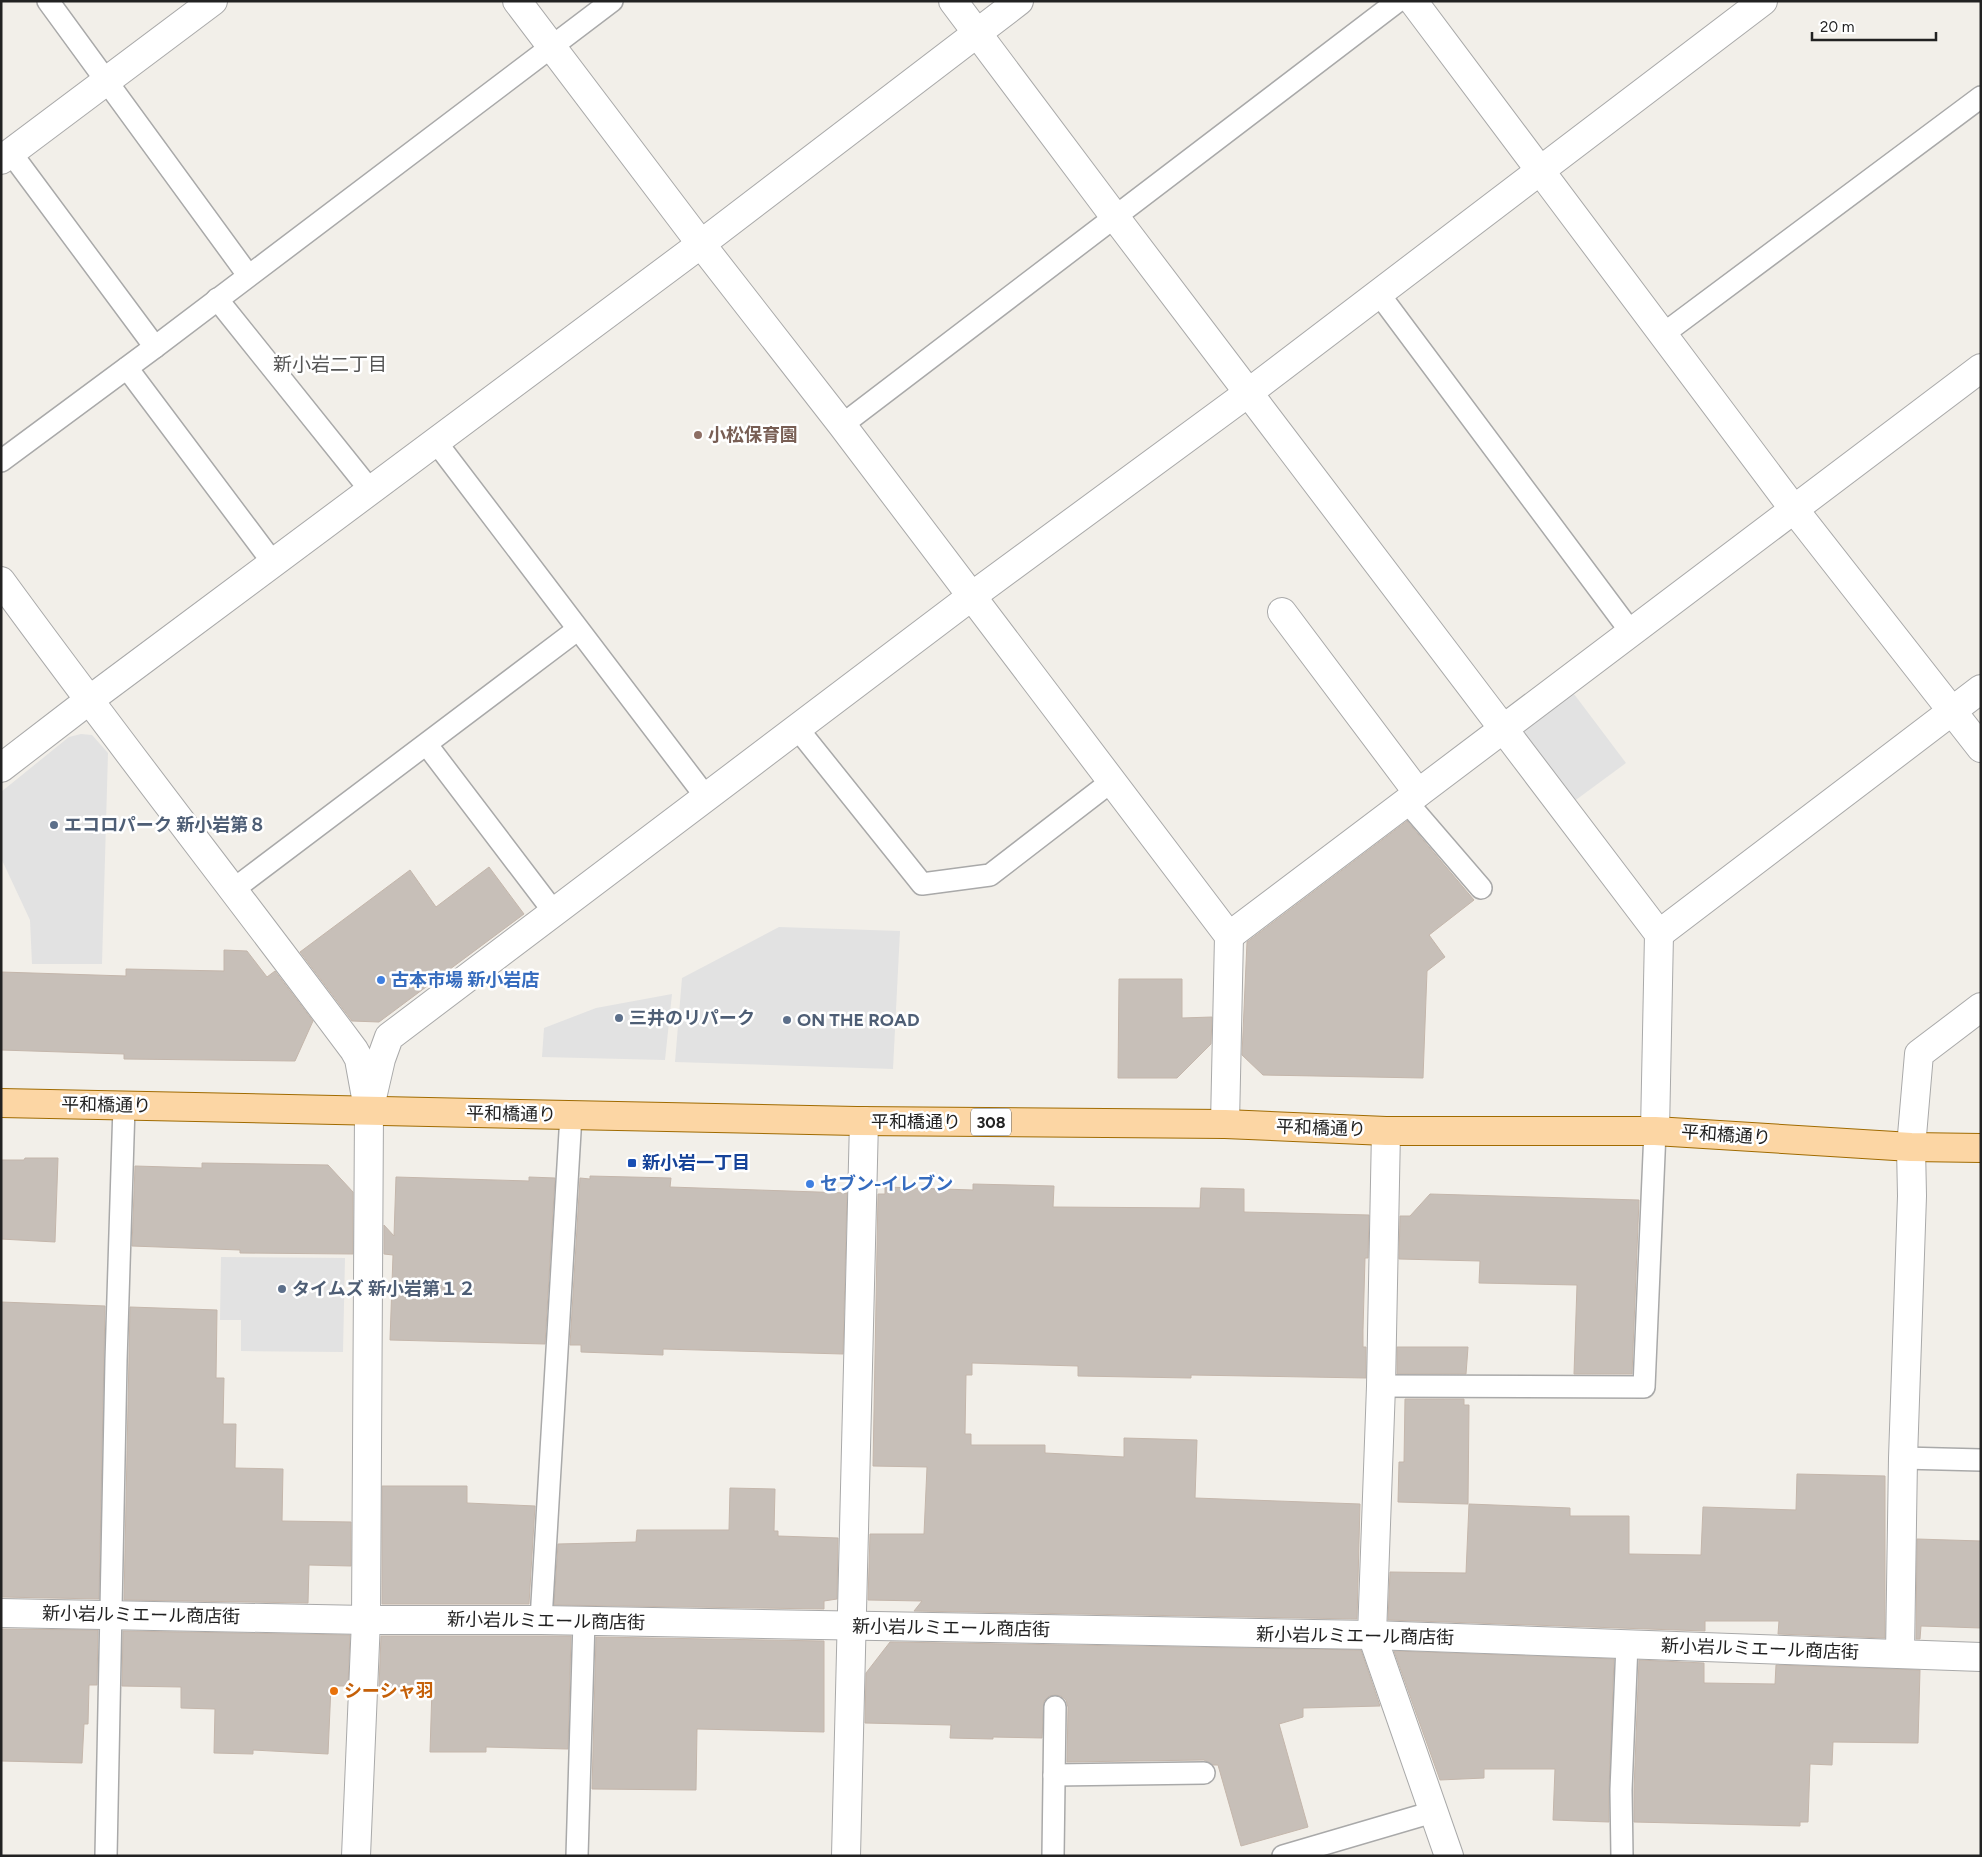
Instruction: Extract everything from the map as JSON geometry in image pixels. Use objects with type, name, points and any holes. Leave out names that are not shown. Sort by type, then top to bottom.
[{"type":"main road","name":"平和橋通り","points":[[1,1103],[864,1121],[1225,1124],[1386,1131],[1655,1131],[1911,1147],[1981,1148]]},
{"type":"street","points":[[6,157],[213,1]]},
{"type":"street","points":[[518,1],[1229,936],[1225,1124]]},
{"type":"street","points":[[954,1],[1115,217],[1659,934],[1655,1131]]},
{"type":"street","points":[[1,768],[88,701],[701,244],[1019,1]]},
{"type":"street","points":[[1413,1],[1793,508],[1981,748]]},
{"type":"street","points":[[369,1112],[381,1059],[389,1037],[972,596],[1248,393],[1763,1]]},
{"type":"street","points":[[1229,936],[1793,508],[1981,368]]},
{"type":"street","points":[[1,581],[88,701],[234,889],[359,1059],[369,1112],[366,1620],[356,1856]]},
{"type":"street","points":[[1282,612],[1412,797]]},
{"type":"street","points":[[1659,934],[1981,690]]},
{"type":"street","points":[[1900,1654],[1903,1458],[1912,1196],[1911,1147],[1919,1054],[1981,1007]]},
{"type":"street","points":[[846,1856],[864,1121]]},
{"type":"street","points":[[1386,1131],[1381,1386],[1372,1635],[1449,1856]]},
{"type":"street","name":"新小岩ルミエール商店街","points":[[1,1613],[366,1620],[541,1620],[1372,1635],[1981,1656]]},
{"type":"lane","points":[[48,1],[108,80],[248,275]]},
{"type":"lane","points":[[1,461],[155,347],[612,1]]},
{"type":"lane","points":[[842,425],[1398,1]]},
{"type":"lane","points":[[1662,335],[1981,97]]},
{"type":"lane","points":[[6,157],[155,347]]},
{"type":"lane","points":[[1379,294],[1631,632]]},
{"type":"lane","points":[[217,299],[370,491]]},
{"type":"lane","points":[[127,368],[274,564]]},
{"type":"lane","points":[[436,442],[577,630],[706,797]]},
{"type":"lane","points":[[234,889],[577,630]]},
{"type":"lane","points":[[798,728],[922,884],[990,875],[1112,781]]},
{"type":"lane","points":[[427,745],[554,912]]},
{"type":"lane","points":[[1412,797],[1481,888]]},
{"type":"lane","points":[[106,1856],[124,1106]]},
{"type":"lane","points":[[541,1620],[571,1115]]},
{"type":"lane","points":[[1381,1386],[1644,1387],[1655,1131]]},
{"type":"lane","points":[[1903,1458],[1981,1460]]},
{"type":"lane","points":[[577,1856],[584,1621]]},
{"type":"lane","points":[[1622,1856],[1621,1790],[1627,1644]]},
{"type":"lane","points":[[1053,1856],[1055,1707]]},
{"type":"lane","points":[[1054,1776],[1204,1773]]},
{"type":"lane","points":[[1283,1856],[1433,1812]]},
{"type":"shaded area","points":[[1571,690],[1626,763],[1569,805],[1514,733]]},
{"type":"shaded area","name":"エコロパーク 新小岩第８","points":[[81,734],[92,735],[108,753],[102,964],[32,964],[30,920],[1,858],[1,792],[69,737]]},
{"type":"shaded area","name":"ON THE ROAD","points":[[779,927],[900,931],[893,1069],[675,1062],[682,978]]},
{"type":"shaded area","name":"三井のリパーク","points":[[672,994],[665,1060],[542,1057],[544,1028],[596,1008]]},
{"type":"shaded area","name":"タイムズ 新小岩第１２","points":[[221,1257],[345,1258],[343,1352],[241,1351],[241,1320],[220,1320]]},
{"type":"building","points":[[1407,821],[1474,900],[1429,935],[1445,957],[1427,971],[1423,1078],[1263,1075],[1242,1055],[1247,942]]},
{"type":"building","points":[[489,867],[524,914],[379,1022],[352,1021],[300,952],[410,870],[436,907]]},
{"type":"building","points":[[224,950],[247,951],[267,977],[275,971],[313,1021],[295,1061],[124,1059],[124,1054],[1,1050],[1,972],[126,976],[126,969],[224,971]]},
{"type":"building","points":[[1119,979],[1182,979],[1182,1018],[1212,1017],[1211,1044],[1177,1078],[1118,1078]]},
{"type":"building","points":[[25,1158],[58,1158],[55,1242],[1,1239],[1,1160],[24,1160]]},
{"type":"building","points":[[202,1163],[328,1165],[353,1192],[353,1254],[240,1253],[240,1250],[132,1246],[135,1166],[202,1168]]},
{"type":"building","points":[[590,1176],[671,1178],[670,1187],[847,1193],[843,1354],[663,1349],[663,1355],[581,1352],[581,1345],[570,1345],[580,1178],[590,1179]]},
{"type":"building","points":[[396,1177],[529,1181],[529,1177],[555,1178],[545,1344],[390,1340],[393,1255],[384,1254],[384,1225],[394,1236]]},
{"type":"building","points":[[973,1184],[1054,1186],[1053,1207],[1200,1208],[1201,1188],[1244,1189],[1244,1212],[1369,1215],[1368,1258],[1365,1258],[1363,1330],[1363,1347],[1366,1347],[1366,1378],[1191,1375],[1191,1378],[1078,1376],[1078,1366],[972,1363],[972,1375],[966,1375],[965,1434],[971,1434],[971,1445],[1045,1445],[1045,1453],[1124,1457],[1124,1438],[1197,1440],[1195,1498],[1360,1504],[1357,1619],[914,1611],[922,1601],[868,1600],[870,1534],[924,1534],[927,1467],[873,1466],[878,1194],[885,1194],[885,1187],[973,1190]]},
{"type":"building","points":[[1430,1194],[1639,1200],[1632,1374],[1574,1374],[1577,1285],[1479,1283],[1480,1261],[1399,1259],[1400,1216],[1410,1216]]},
{"type":"building","points":[[1,1302],[105,1306],[99,1599],[1,1597]]},
{"type":"building","points":[[130,1307],[217,1310],[216,1378],[224,1378],[223,1424],[236,1424],[235,1468],[283,1469],[282,1521],[351,1522],[351,1566],[309,1565],[308,1603],[124,1600]]},
{"type":"building","points":[[1397,1347],[1468,1347],[1466,1374],[1397,1374]]},
{"type":"building","points":[[1405,1399],[1464,1399],[1464,1405],[1469,1405],[1468,1504],[1398,1502],[1399,1462],[1404,1462]]},
{"type":"building","points":[[1797,1474],[1885,1476],[1885,1638],[1778,1634],[1779,1621],[1705,1621],[1705,1631],[1388,1620],[1390,1572],[1466,1573],[1469,1504],[1570,1508],[1570,1516],[1629,1516],[1629,1554],[1701,1555],[1703,1507],[1796,1510]]},
{"type":"building","points":[[382,1486],[467,1486],[467,1503],[535,1506],[529,1604],[382,1604]]},
{"type":"building","points":[[730,1488],[775,1489],[774,1531],[778,1531],[778,1536],[838,1538],[837,1599],[824,1601],[824,1609],[554,1605],[558,1544],[636,1542],[637,1530],[729,1530]]},
{"type":"building","points":[[1917,1539],[1981,1541],[1981,1628],[1921,1626],[1920,1639],[1916,1639]]},
{"type":"building","points":[[1,1629],[98,1630],[97,1685],[89,1685],[88,1724],[84,1724],[82,1763],[1,1761]]},
{"type":"building","points":[[123,1631],[350,1635],[348,1686],[331,1686],[328,1754],[253,1750],[253,1754],[214,1753],[215,1709],[181,1708],[181,1687],[122,1686]]},
{"type":"building","points":[[381,1636],[571,1636],[568,1749],[486,1747],[486,1752],[430,1752],[432,1688],[379,1687]]},
{"type":"building","points":[[596,1637],[824,1641],[824,1732],[697,1729],[696,1790],[592,1789]]},
{"type":"building","points":[[890,1642],[1361,1650],[1380,1706],[1303,1708],[1303,1717],[1279,1724],[1308,1827],[1241,1846],[1218,1765],[1213,1765],[1204,1760],[1067,1762],[1068,1707],[1066,1700],[1061,1696],[1049,1696],[1044,1701],[1042,1738],[950,1738],[951,1725],[865,1723],[866,1673]]},
{"type":"building","points":[[1394,1651],[1614,1659],[1609,1822],[1553,1820],[1555,1769],[1484,1769],[1484,1778],[1440,1780]]},
{"type":"building","points":[[1639,1660],[1704,1663],[1704,1683],[1775,1684],[1776,1665],[1920,1670],[1918,1743],[1833,1742],[1832,1765],[1810,1764],[1808,1822],[1800,1822],[1800,1826],[1634,1822]]},
{"type":"place","name":"小松保育園","points":[[698,435]]},
{"type":"place","name":"エコロパーク 新小岩第８","points":[[54,825]]},
{"type":"place","name":"古本市場 新小岩店","points":[[381,980]]},
{"type":"place","name":"三井のリパーク","points":[[619,1018]]},
{"type":"place","name":"ON THE ROAD","points":[[787,1020]]},
{"type":"place","name":"新小岩一丁目","points":[[632,1163]]},
{"type":"place","name":"セブン-イレブン","points":[[810,1184]]},
{"type":"place","name":"タイムズ 新小岩第１２","points":[[282,1289]]},
{"type":"place","name":"シーシャ羽","points":[[334,1691]]},
{"type":"district","name":"新小岩二丁目","points":[[330,364]]}]
